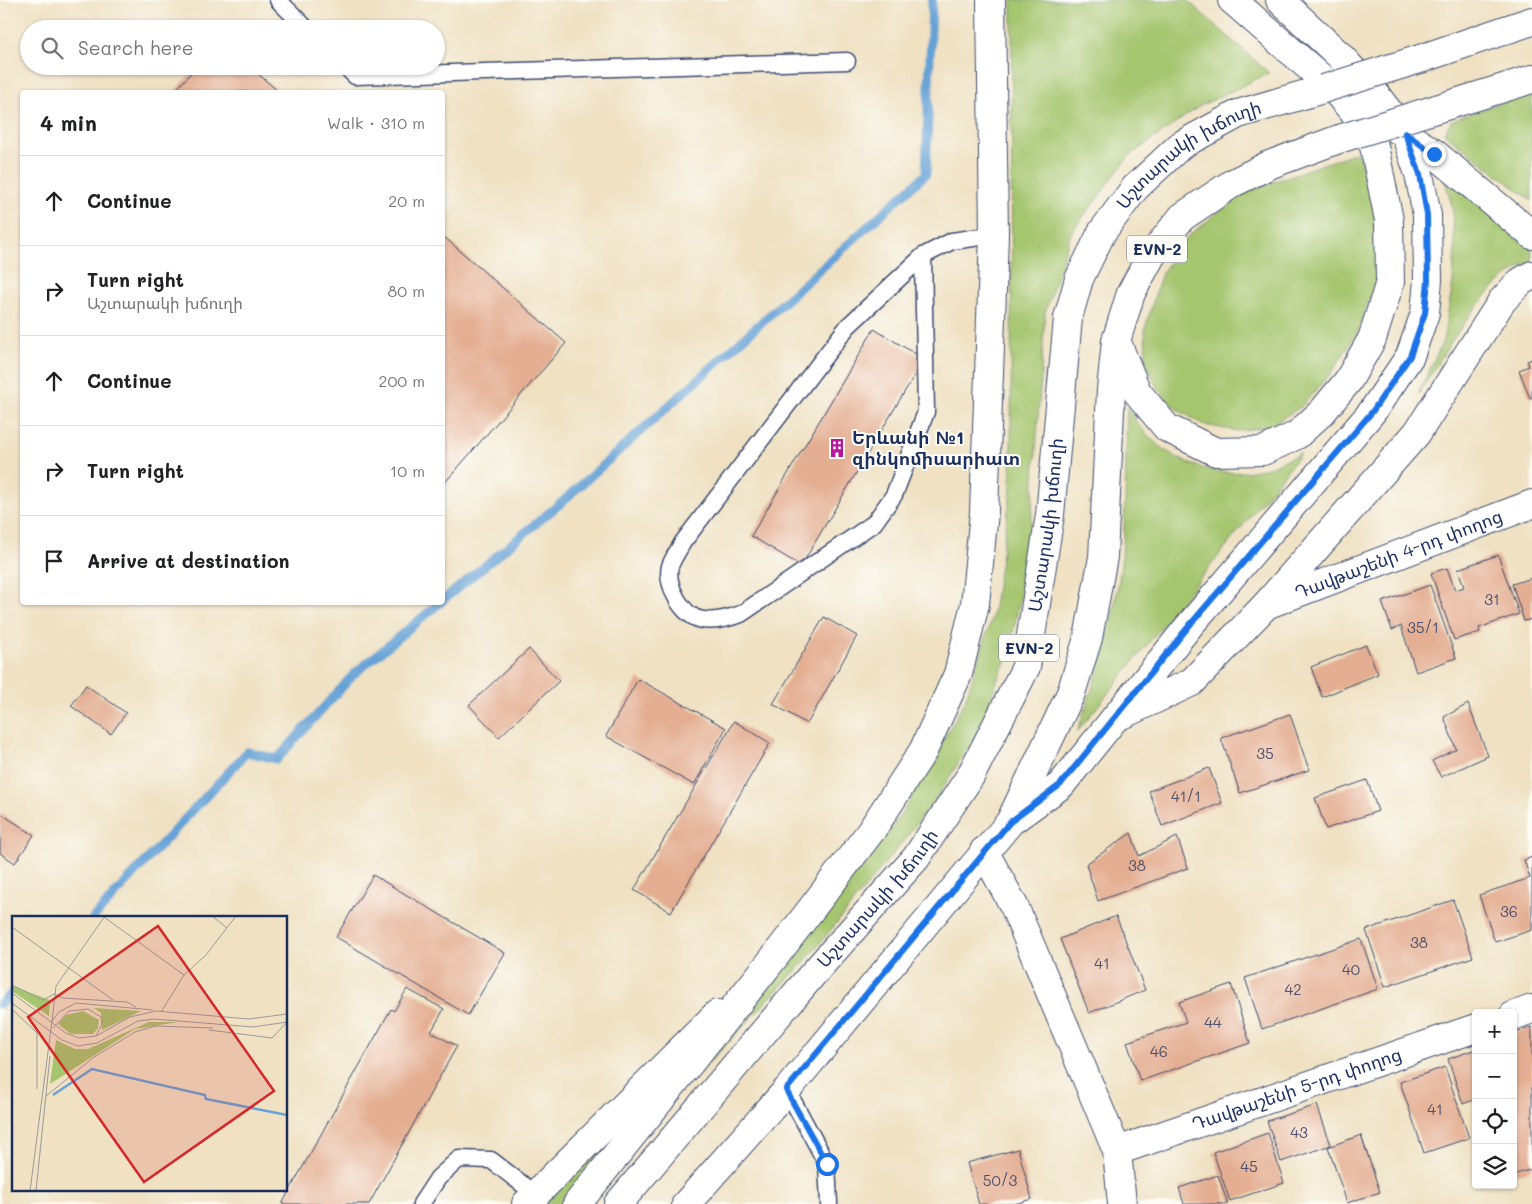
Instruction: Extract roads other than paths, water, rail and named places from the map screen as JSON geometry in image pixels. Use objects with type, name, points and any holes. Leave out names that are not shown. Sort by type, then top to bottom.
[{"type":"main road","points":[[577,1204],[773,959],[871,831],[923,751],[958,674],[975,604],[984,512],[994,235],[991,0]]},
{"type":"main road","points":[[1116,341],[1137,392],[1166,428],[1216,452],[1263,451],[1297,435],[1322,412],[1348,381],[1372,339],[1390,282],[1389,220],[1374,146],[1357,116],[1232,0]]},
{"type":"main road","points":[[1010,822],[1060,785],[1189,626],[1372,412],[1410,356],[1425,313],[1428,280],[1427,215],[1420,174],[1405,133],[1375,94],[1339,55],[1280,0]]},
{"type":"main road","name":"Աշտարակի խճուղի","points":[[618,1204],[805,983],[916,858],[971,775],[1026,667],[1050,515],[1068,318],[1079,279],[1102,232],[1135,188],[1181,145],[1238,114],[1328,89],[1532,21]]},
{"type":"main road","name":"EVN-2","points":[[686,1204],[786,1090],[1010,822],[1071,693],[1088,638],[1103,556],[1116,341],[1131,293],[1151,256],[1182,217],[1233,183],[1270,165],[1339,139],[1532,79]]},
{"type":"main road","points":[[1328,89],[1405,133],[1443,161],[1532,235]]},
{"type":"main road","points":[[1115,718],[1192,682],[1266,605],[1417,433],[1502,301],[1520,282],[1532,275]]},
{"type":"main road","name":"Դավթաշենի 4-րդ փողոց","points":[[1266,605],[1532,504]]},
{"type":"main road","points":[[984,851],[1014,906],[1117,1151],[1122,1204]]},
{"type":"main road","points":[[530,1199],[773,959]]},
{"type":"main road","points":[[1517,1015],[1532,1009]]},
{"type":"main road","name":"Դավթաշենի 5-րդ փողոց","points":[[1117,1151],[1472,1029]]},
{"type":"lane","points":[[278,0],[298,20]]},
{"type":"lane","points":[[445,73],[847,60]]},
{"type":"lane","points":[[354,75],[386,75]]},
{"type":"lane","points":[[923,256],[926,412],[894,495],[874,523],[741,614],[721,620],[701,620],[681,606],[671,590],[670,566],[683,542],[848,326],[923,256],[952,241],[994,235]]},
{"type":"lane","points":[[786,1090],[827,1164],[830,1204]]},
{"type":"lane","points":[[421,1204],[438,1178],[459,1160],[491,1160],[530,1199]]},
{"type":"waterway","points":[[445,599],[562,502],[926,174],[932,0]]},
{"type":"waterway","points":[[95,916],[247,752],[277,759],[355,673],[437,605]]},
{"type":"waterway","points":[[0,1004],[12,993]]},
{"type":"place","name":"Երևանի №1 զինկոմիսարիատ","points":[[837,448]]}]
